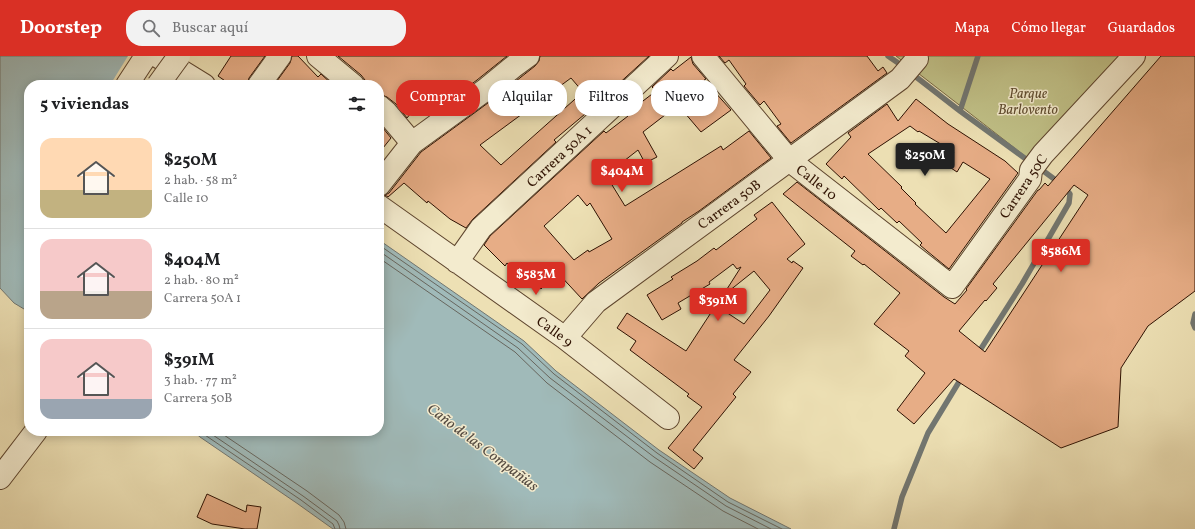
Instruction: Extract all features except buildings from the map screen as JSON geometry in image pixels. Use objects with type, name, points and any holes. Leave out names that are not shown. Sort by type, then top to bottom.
[{"type":"street","points":[[130,80],[146,56]]},
{"type":"street","points":[[157,56],[196,80]]},
{"type":"street","points":[[162,80],[179,56]]},
{"type":"street","points":[[263,80],[280,56]]},
{"type":"street","points":[[318,56],[347,80]]},
{"type":"street","points":[[384,178],[412,142],[485,90],[528,56]]},
{"type":"street","name":"Carrera 50A 1","points":[[457,262],[482,228],[667,56]]},
{"type":"street","name":"Calle 10","points":[[703,56],[789,160],[952,287]]},
{"type":"street","name":"Carrera 50C","points":[[952,287],[1030,179],[1037,162],[1134,56]]},
{"type":"street","name":"Carrera 50B","points":[[565,338],[596,302],[907,72]]},
{"type":"street","points":[[384,110],[412,142]]},
{"type":"street","name":"Calle 9","points":[[384,210],[565,338],[668,418]]},
{"type":"street","points":[[0,478],[32,436]]},
{"type":"green space","name":"Parque Barlovento","points":[[896,56],[1126,56],[1034,163]]},
{"type":"water","points":[[0,56],[129,56],[161,80],[24,80],[24,309],[14,303],[0,288]]},
{"type":"water","name":"Caño de las Compañias","points":[[384,243],[524,341],[556,371],[659,450],[730,498],[791,529],[333,529],[199,436],[384,436]]},
{"type":"pier","points":[[128,56],[132,56],[163,80],[113,80]]},
{"type":"waterway","points":[[888,56],[904,67]]},
{"type":"waterway","points":[[960,111],[978,56]]},
{"type":"waterway","points":[[911,73],[1030,162]]},
{"type":"waterway","points":[[977,355],[1022,284],[1069,203],[1070,194],[1065,187],[1038,167]]},
{"type":"waterway","points":[[1195,314],[1193,323],[1195,328]]},
{"type":"waterway","points":[[894,529],[902,497],[928,433],[962,377]]}]
